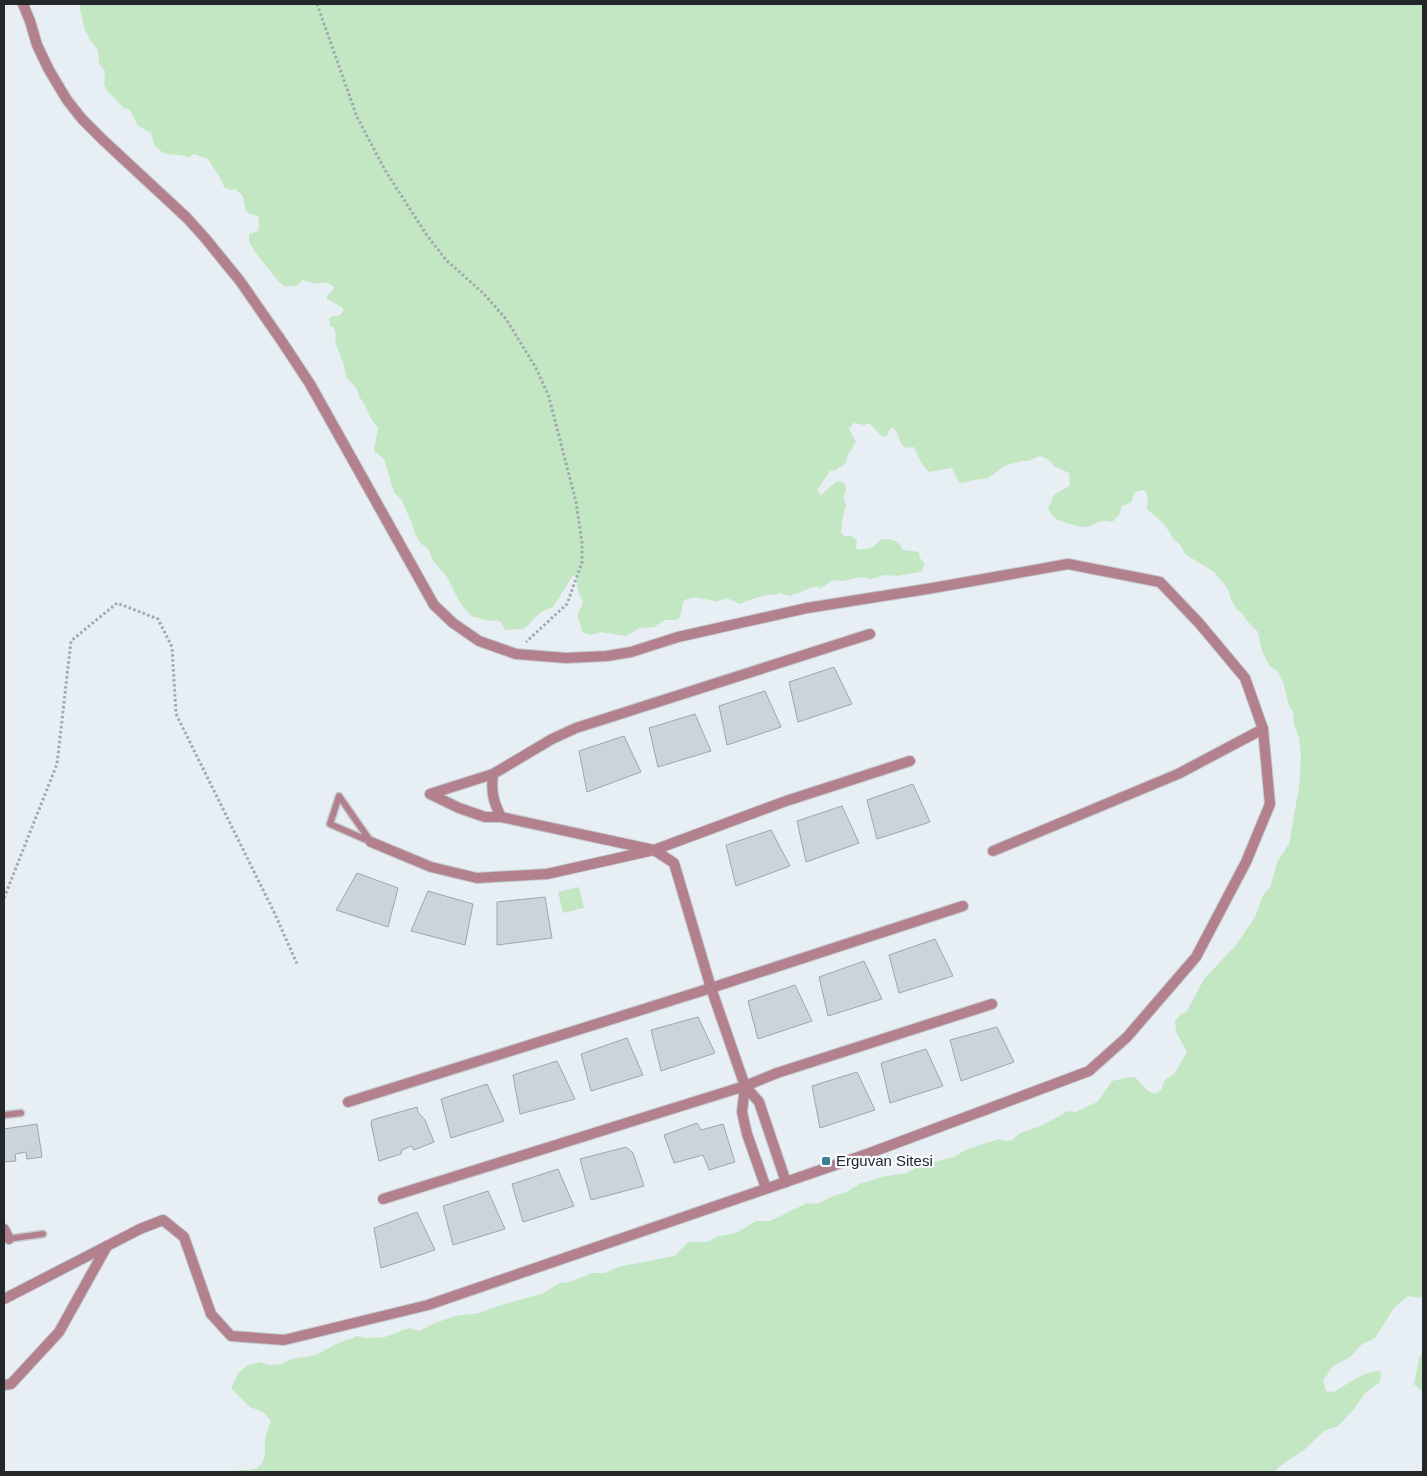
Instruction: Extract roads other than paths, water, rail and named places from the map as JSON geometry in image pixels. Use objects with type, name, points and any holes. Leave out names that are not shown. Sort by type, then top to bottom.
[{"type":"street","points":[[4,1299],[140,1229],[163,1220],[184,1237],[211,1314],[231,1336],[284,1340],[428,1304],[876,1151],[1089,1071],[1127,1037],[1196,956],[1246,862],[1270,804],[1263,729],[1245,678],[1199,623],[1160,582],[1068,564],[807,608],[678,637],[632,652],[607,656],[548,658],[516,654],[479,641],[465,633],[434,605],[310,384],[240,281],[187,218],[103,140],[82,119],[67,100],[49,70],[37,44],[23,4]]},
{"type":"street","points":[[786,1182],[760,1102],[745,1086],[711,988],[674,863],[654,850],[501,817],[485,817],[459,808],[430,794],[493,774],[552,739],[576,728],[870,634]]},
{"type":"street","points":[[993,851],[1178,774],[1263,729]]},
{"type":"street","points":[[371,842],[431,867],[477,878],[546,874],[654,850],[786,801],[910,761]]},
{"type":"street","points":[[493,774],[491,787],[493,801],[501,817]]},
{"type":"street","points":[[348,1102],[711,988],[963,906]]},
{"type":"street","points":[[383,1199],[745,1086],[777,1073],[992,1004]]},
{"type":"street","points":[[745,1086],[742,1112],[747,1134],[766,1188]]},
{"type":"street","points":[[4,1229],[6,1239]]},
{"type":"street","points":[[4,1385],[11,1384],[59,1332],[107,1246]]},
{"type":"lane","points":[[339,796],[366,834],[371,842],[330,824],[339,796]]},
{"type":"lane","points":[[4,1116],[21,1112]]},
{"type":"lane","points":[[6,1239],[43,1234]]},
{"type":"place","name":"Erguvan Sitesi","points":[[826,1161]]}]
